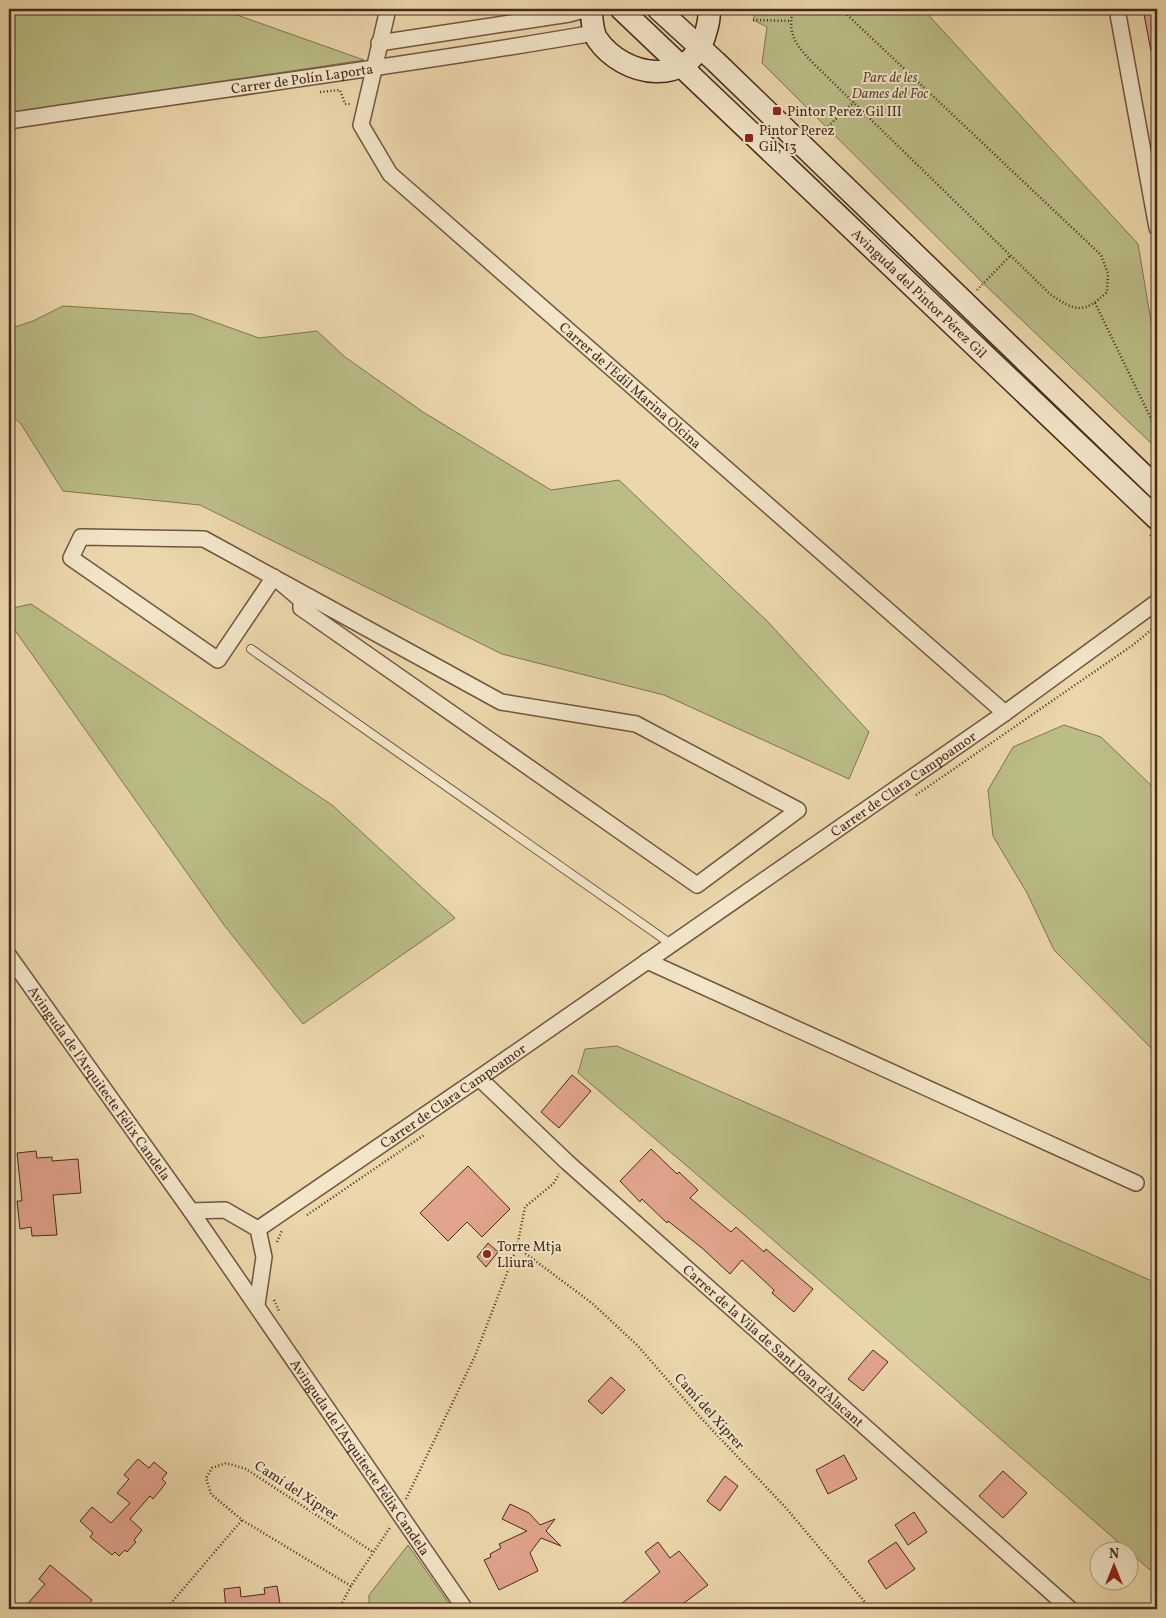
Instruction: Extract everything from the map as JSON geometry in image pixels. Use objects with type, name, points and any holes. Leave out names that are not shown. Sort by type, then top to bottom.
[{"type":"main road","points":[[589,9],[597,39],[622,64],[649,71],[683,67],[701,49],[710,18],[709,9]]},
{"type":"main road","name":"Avinguda del Pintor Pérez Gil","points":[[621,9],[1157,519]]},
{"type":"main road","name":"Avinguda del Pintor Pérez Gil","points":[[658,9],[716,62],[1157,488]]},
{"type":"street","name":"Carrer de l'Edil Marina Olcina","points":[[388,9],[372,70],[361,124],[390,174],[1005,712]]},
{"type":"street","name":"Carrer de Polín Laporta","points":[[379,43],[569,14],[589,9]]},
{"type":"street","points":[[1117,9],[1157,228]]},
{"type":"street","name":"Carrer de Polín Laporta","points":[[9,121],[184,94],[372,70],[594,33]]},
{"type":"street","points":[[274,577],[218,660],[71,558],[81,537],[204,539],[501,702],[636,724],[798,810],[697,885],[301,608],[301,600],[274,577]]},
{"type":"street","name":"Carrer de Clara Campoamor","points":[[258,1228],[479,1078],[1005,712],[1157,602]]},
{"type":"street","name":"Avinguda de l'Arquitecte Félix Candela","points":[[9,956],[191,1211],[465,1609]]},
{"type":"street","points":[[647,961],[1136,1183]]},
{"type":"street","name":"Carrer de la Vila de Sant Joan d'Alacant","points":[[479,1078],[567,1162],[1070,1609]]},
{"type":"street","points":[[191,1211],[225,1210],[258,1228],[264,1257],[256,1305]]},
{"type":"lane","points":[[251,649],[671,944]]},
{"type":"path","points":[[798,9],[792,14],[790,29],[800,50],[1050,294],[1070,308],[1084,308],[1095,304],[1108,292],[1108,274],[1101,255],[841,9]]},
{"type":"path","points":[[753,20],[790,21]]},
{"type":"path","points":[[311,94],[340,90],[345,104],[366,104]]},
{"type":"path","points":[[818,136],[854,102]]},
{"type":"path","points":[[1095,304],[1157,431]]},
{"type":"path","points":[[339,1609],[350,1586],[399,1514],[475,1356],[517,1247],[525,1207],[553,1184],[567,1162]]},
{"type":"path","name":"Camí del Xiprer","points":[[517,1247],[593,1304],[637,1344],[699,1416],[786,1508],[869,1607]]},
{"type":"path","name":"Camí del Xiprer","points":[[350,1586],[242,1520],[211,1494],[206,1478],[212,1468],[226,1464],[246,1469],[373,1552]]},
{"type":"path","points":[[166,1609],[242,1520]]},
{"type":"green space","points":[[9,9],[238,9],[237,15],[364,60],[9,113]]},
{"type":"green space","name":"Parc de les Dames del Foc","points":[[757,9],[923,9],[1138,244],[1157,357],[1157,444],[1153,445],[983,283],[762,63],[767,27],[753,20]]},
{"type":"green space","points":[[63,306],[192,314],[259,338],[317,331],[345,357],[423,412],[551,490],[619,480],[768,622],[869,732],[849,779],[664,695],[502,654],[200,505],[63,491],[21,424],[9,413],[9,329],[33,321]]},
{"type":"green space","points":[[31,604],[332,805],[455,918],[303,1024],[224,925],[9,622],[9,609]]},
{"type":"green space","points":[[1064,725],[1101,737],[1157,791],[1157,1054],[1054,950],[1027,893],[993,836],[988,790],[1013,747]]},
{"type":"green space","points":[[617,1046],[1152,1281],[1157,1275],[1157,1576],[1138,1559],[1138,1540],[1116,1540],[763,1231],[578,1073],[585,1049]]},
{"type":"green space","points":[[408,1545],[453,1609],[369,1609],[369,1595]]},
{"type":"building","points":[[1143,9],[1157,9],[1157,50],[1151,51]]},
{"type":"building","points":[[572,1075],[591,1091],[559,1128],[541,1112]]},
{"type":"building","points":[[651,1149],[677,1174],[679,1172],[698,1190],[690,1198],[731,1232],[736,1227],[764,1252],[766,1249],[813,1289],[794,1312],[772,1293],[774,1290],[742,1260],[730,1274],[702,1248],[668,1221],[667,1223],[642,1199],[640,1202],[620,1181]]},
{"type":"building","points":[[36,1151],[37,1158],[52,1157],[52,1161],[78,1159],[81,1193],[53,1195],[57,1235],[32,1236],[31,1227],[20,1229],[17,1201],[22,1201],[17,1153]]},
{"type":"building","points":[[468,1166],[510,1209],[482,1237],[467,1222],[448,1241],[420,1213]]},
{"type":"building","name":"Torre Mtja Lliura","points":[[488,1243],[498,1252],[486,1267],[477,1257]]},
{"type":"building","points":[[873,1350],[888,1362],[863,1391],[848,1379]]},
{"type":"building","points":[[611,1377],[625,1390],[602,1414],[588,1401]]},
{"type":"building","points":[[844,1455],[857,1479],[828,1494],[816,1470]]},
{"type":"building","points":[[138,1459],[149,1468],[154,1462],[167,1473],[162,1479],[166,1483],[153,1499],[150,1496],[130,1519],[142,1530],[134,1540],[136,1542],[127,1552],[125,1550],[119,1556],[115,1552],[112,1555],[90,1537],[93,1533],[80,1521],[92,1507],[111,1523],[130,1503],[117,1493],[129,1479],[124,1475]]},
{"type":"building","points":[[1003,1471],[1027,1493],[1003,1518],[979,1496]]},
{"type":"building","points":[[725,1476],[738,1486],[720,1511],[707,1501]]},
{"type":"building","points":[[510,1504],[529,1513],[540,1525],[555,1519],[546,1531],[561,1546],[541,1538],[530,1553],[538,1571],[499,1590],[484,1560],[491,1557],[490,1554],[501,1548],[499,1544],[527,1531],[502,1519]]},
{"type":"building","points":[[914,1512],[927,1532],[908,1545],[895,1525]]},
{"type":"building","points":[[658,1542],[670,1558],[679,1551],[708,1585],[676,1609],[615,1609],[660,1572],[645,1552]]},
{"type":"building","points":[[896,1542],[915,1569],[886,1589],[868,1561]]},
{"type":"building","points":[[50,1565],[92,1600],[85,1609],[23,1609],[45,1584],[39,1579]]},
{"type":"building","points":[[277,1586],[281,1609],[226,1609],[224,1589],[240,1587],[241,1597],[265,1594],[264,1588]]},
{"type":"place","name":"Pintor Perez Gil III","points":[[777,111]]},
{"type":"place","name":"Pintor Perez Gil, 13","points":[[749,138]]},
{"type":"place","name":"Torre Mtja Lliura","points":[[487,1254]]}]
